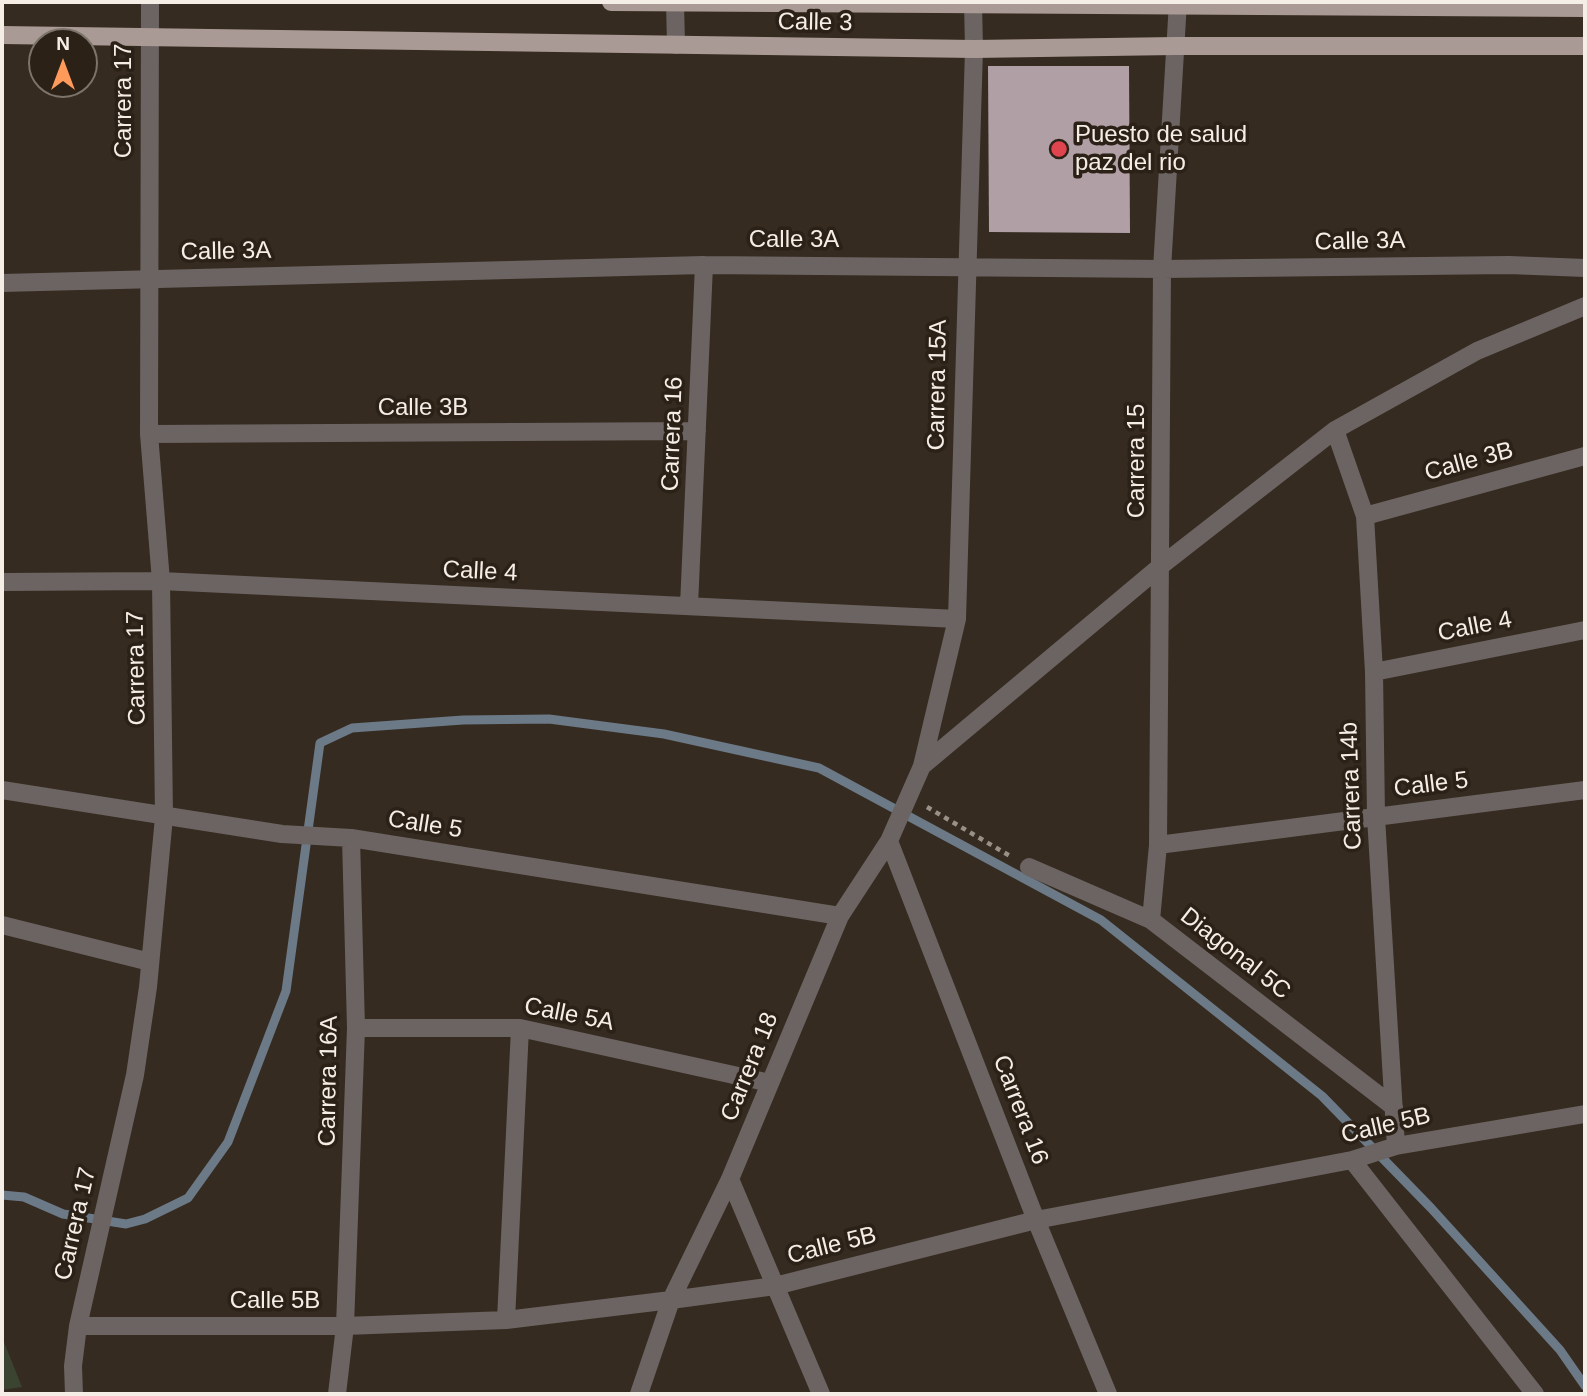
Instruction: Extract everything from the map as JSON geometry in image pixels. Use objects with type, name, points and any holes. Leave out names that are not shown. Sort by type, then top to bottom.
[{"type":"main road","name":"Calle 3","points":[[611,2],[1585,8]]},
{"type":"main road","name":"Calle 3","points":[[2,35],[974,49],[1585,46]]},
{"type":"street","name":"Carrera 17","points":[[74,1394],[73,1366],[78,1326],[135,1075],[150,962],[164,817],[161,581],[149,434],[150,2]]},
{"type":"street","points":[[675,2],[676,45]]},
{"type":"street","name":"Carrera 15A","points":[[922,766],[957,619],[974,49],[973,3]]},
{"type":"street","name":"Carrera 15","points":[[1151,920],[1158,845],[1162,269],[1178,4]]},
{"type":"street","name":"Calle 3A","points":[[2,283],[704,265],[966,265],[1162,269],[1509,265],[1585,268]]},
{"type":"street","name":"Carrera 16","points":[[690,606],[704,265]]},
{"type":"street","points":[[922,766],[1162,565],[1335,430],[1478,351],[1585,306]]},
{"type":"street","name":"Carrera 14b","points":[[1335,430],[1365,516],[1374,672],[1376,817],[1394,1107],[1391,1148]]},
{"type":"street","name":"Calle 3B","points":[[149,434],[697,431]]},
{"type":"street","name":"Calle 3B","points":[[1365,516],[1585,456]]},
{"type":"street","name":"Calle 4","points":[[2,582],[161,581],[957,619]]},
{"type":"street","name":"Calle 4","points":[[1374,672],[1585,630]]},
{"type":"street","name":"Carrera 18","points":[[639,1394],[671,1300],[730,1179],[840,916],[889,841],[922,766]]},
{"type":"street","name":"Calle 5","points":[[2,790],[282,834],[351,838],[840,916]]},
{"type":"street","name":"Calle 5","points":[[1158,845],[1585,790]]},
{"type":"street","name":"Carrera 16A","points":[[337,1394],[345,1326],[356,1028],[351,838]]},
{"type":"street","name":"Carrera 16","points":[[889,841],[1108,1394]]},
{"type":"street","name":"Diagonal 5C","points":[[1029,867],[1151,920],[1394,1107]]},
{"type":"street","points":[[2,925],[150,962]]},
{"type":"street","name":"Calle 5A","points":[[356,1028],[520,1028],[770,1083]]},
{"type":"street","points":[[506,1320],[520,1028]]},
{"type":"street","name":"Calle 5B","points":[[78,1326],[345,1326],[506,1320],[775,1286],[1037,1220],[1357,1158],[1391,1148],[1585,1114]]},
{"type":"street","points":[[1357,1158],[1535,1394]]},
{"type":"street","points":[[730,1179],[821,1394]]},
{"type":"path","points":[[908,797],[1029,867]]},
{"type":"green space","points":[[2,1337],[22,1387],[2,1390]]},
{"type":"building","name":"Puesto de salud paz del rio","points":[[988,66],[1129,66],[1130,233],[989,232]]},
{"type":"waterway","points":[[2,1195],[24,1197],[63,1214],[126,1224],[145,1219],[188,1198],[228,1142],[286,991],[320,743],[352,728],[463,720],[549,719],[664,734],[819,768],[1101,920],[1322,1096],[1431,1208],[1560,1350],[1585,1386]]},
{"type":"place","name":"Puesto de salud paz del rio","points":[[1059,149]]}]
